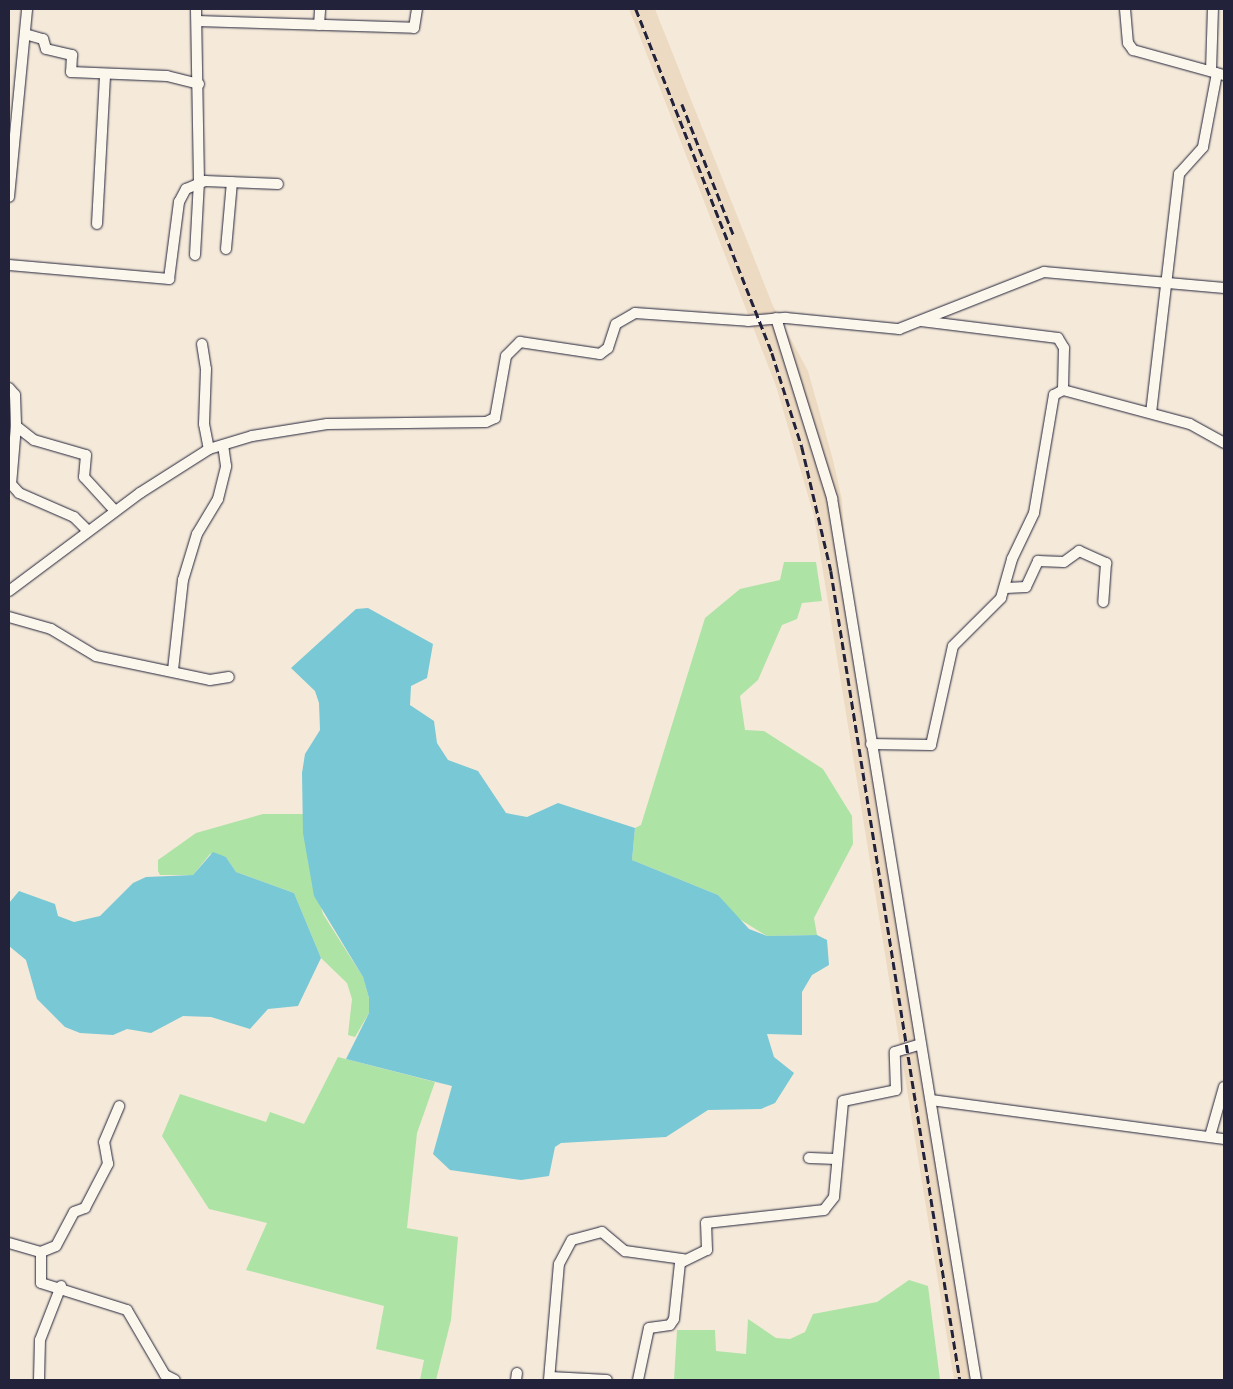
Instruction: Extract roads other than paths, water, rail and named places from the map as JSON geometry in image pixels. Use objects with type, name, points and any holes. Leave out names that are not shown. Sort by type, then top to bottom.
[{"type":"street","points":[[9,197],[27,9]]},
{"type":"street","points":[[195,255],[199,182],[196,9]]},
{"type":"street","points":[[319,25],[320,9]]},
{"type":"street","points":[[196,21],[414,28],[417,9]]},
{"type":"street","points":[[1126,9],[1128,43],[1133,50],[1217,73]]},
{"type":"street","points":[[1151,413],[1168,282],[1179,174],[1203,147],[1217,73],[1213,9]]},
{"type":"street","points":[[25,34],[43,40],[46,49],[72,54],[72,72],[167,76],[198,84]]},
{"type":"street","points":[[97,224],[105,74]]},
{"type":"street","points":[[9,265],[169,279],[178,202],[186,189],[199,182],[278,184]]},
{"type":"street","points":[[226,249],[232,182]]},
{"type":"street","points":[[9,591],[116,511],[209,449],[326,424],[486,422],[498,412],[506,356],[520,342],[600,354],[608,348],[616,324],[635,313],[748,321],[776,318],[890,329],[920,321],[1038,273],[1224,288]]},
{"type":"street","points":[[776,318],[832,498],[920,1044],[932,1100],[976,1380]]},
{"type":"street","points":[[871,744],[931,745],[953,646],[1006,588],[1012,559],[1036,503],[1050,402],[1063,390],[1064,348],[1058,338],[920,321]]},
{"type":"street","points":[[202,344],[209,449]]},
{"type":"street","points":[[9,388],[15,395],[16,426],[11,484],[19,493],[74,518],[88,531]]},
{"type":"street","points":[[1063,390],[1190,424],[1224,443]]},
{"type":"street","points":[[16,426],[34,440],[86,455],[84,477],[116,511]]},
{"type":"street","points":[[173,670],[184,580],[198,534],[218,499],[226,466],[223,445]]},
{"type":"street","points":[[1006,588],[1026,587],[1038,561],[1064,562],[1079,552],[1106,563],[1103,602]]},
{"type":"street","points":[[9,617],[51,629],[96,656],[173,670],[210,680],[229,677]]},
{"type":"street","points":[[607,1380],[549,1379],[560,1264],[572,1240],[602,1232],[624,1251],[683,1259],[706,1253],[707,1222],[818,1214],[834,1196],[843,1101],[896,1090],[895,1052],[920,1044]]},
{"type":"street","points":[[1210,1136],[1224,1087]]},
{"type":"street","points":[[932,1100],[1224,1139]]},
{"type":"street","points":[[9,1243],[41,1252],[56,1246],[74,1212],[85,1208],[108,1164],[104,1142],[119,1106]]},
{"type":"street","points":[[809,1158],[837,1159]]},
{"type":"street","points":[[41,1252],[39,1279],[127,1310],[165,1375],[175,1380]]},
{"type":"street","points":[[638,1380],[649,1328],[673,1323],[677,1269],[683,1259]]},
{"type":"street","points":[[40,1380],[40,1340],[61,1286]]},
{"type":"water","points":[[368,608],[433,644],[427,678],[411,686],[410,705],[434,721],[437,743],[448,760],[478,771],[506,813],[527,817],[558,803],[635,828],[632,860],[718,895],[749,929],[767,936],[817,935],[827,940],[829,965],[812,975],[802,992],[802,1035],[767,1034],[774,1057],[794,1073],[775,1103],[761,1109],[708,1110],[666,1137],[561,1143],[555,1147],[549,1176],[521,1180],[450,1170],[433,1154],[452,1086],[346,1059],[369,1013],[369,998],[363,977],[314,896],[303,833],[302,773],[305,754],[320,730],[319,703],[315,691],[291,668],[356,609]]},
{"type":"water","points":[[213,852],[226,857],[236,872],[294,893],[321,958],[298,1006],[268,1009],[250,1029],[211,1017],[183,1016],[151,1033],[127,1029],[113,1035],[80,1033],[65,1027],[37,999],[26,960],[9,946],[9,903],[19,891],[55,904],[58,916],[74,922],[100,916],[133,883],[146,877],[193,875]]},
{"type":"railway","points":[[636,9],[772,353],[802,447],[831,571],[960,1380]]},
{"type":"railway","points":[[682,104],[734,236]]}]
